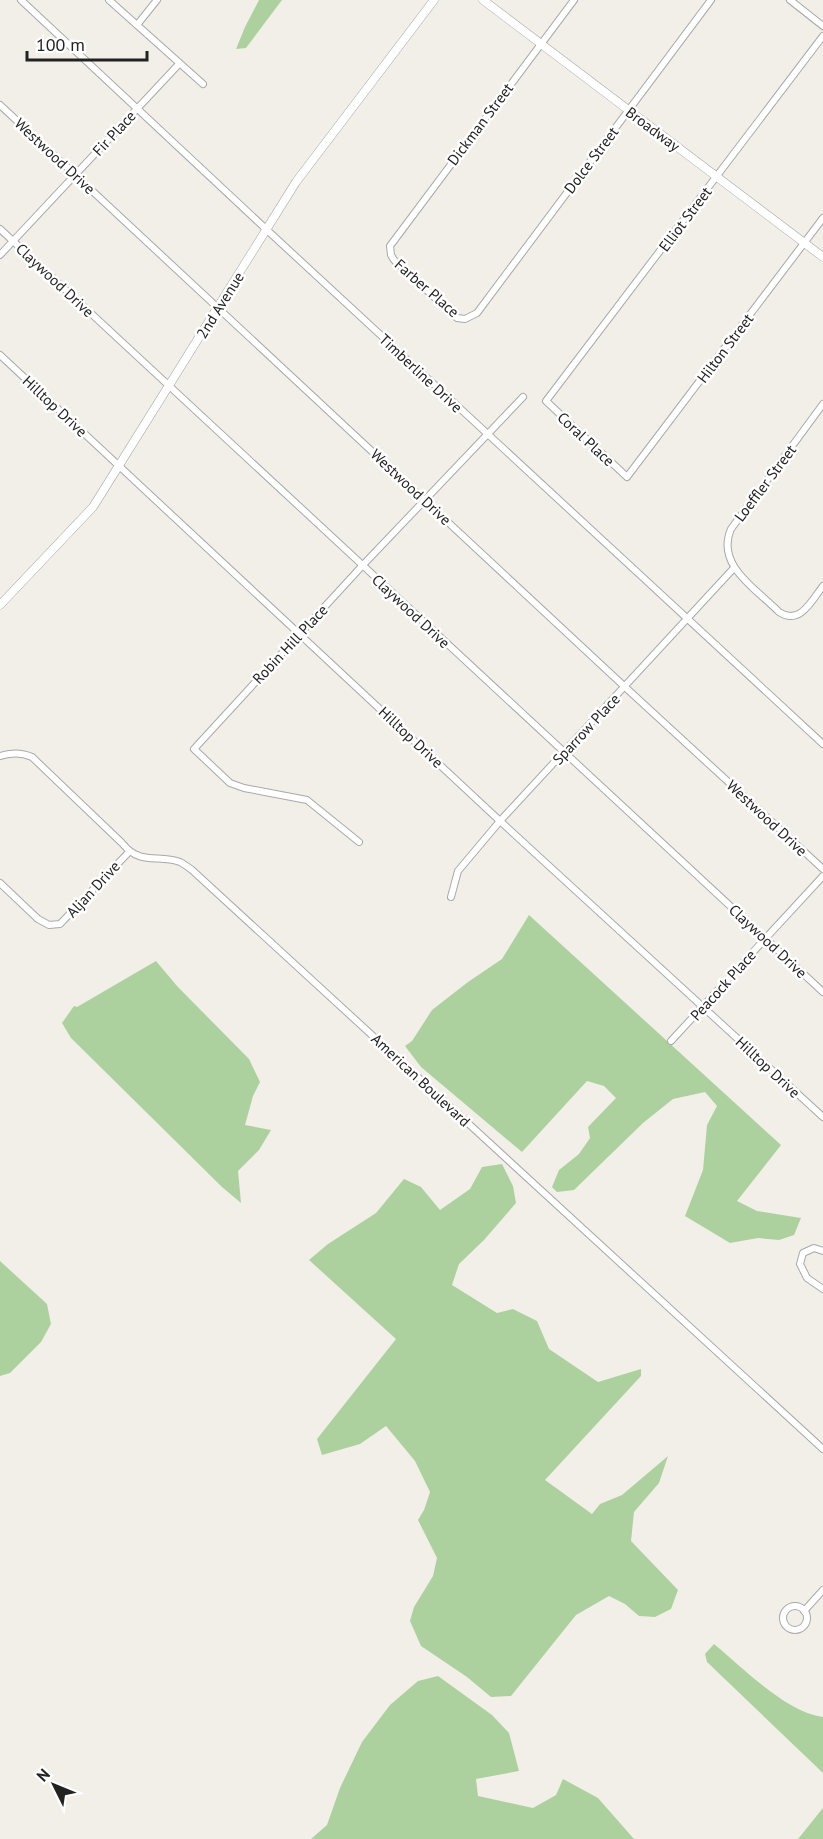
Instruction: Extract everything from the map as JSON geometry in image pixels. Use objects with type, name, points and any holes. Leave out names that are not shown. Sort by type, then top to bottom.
[{"type":"street","name":"Timberline Drive","points":[[21,0],[823,744]]},
{"type":"street","points":[[109,0],[202,84]]},
{"type":"street","points":[[137,25],[157,0]]},
{"type":"street","name":"2nd Avenue","points":[[0,605],[93,507],[296,182],[434,0]]},
{"type":"street","name":"Broadway","points":[[483,0],[823,257]]},
{"type":"street","name":"Dickman Street","points":[[390,250],[391,243],[574,0]]},
{"type":"street","name":"Dolce Street","points":[[469,317],[477,313],[711,0]]},
{"type":"street","points":[[791,0],[823,26]]},
{"type":"street","name":"Elliot Street","points":[[546,401],[823,36]]},
{"type":"street","name":"Fir Place","points":[[0,255],[179,64]]},
{"type":"street","name":"Westwood Drive","points":[[0,105],[823,869]]},
{"type":"street","name":"Hilton Street","points":[[627,477],[823,218]]},
{"type":"street","name":"Claywood Drive","points":[[0,229],[823,992]]},
{"type":"street","name":"Farber Place","points":[[390,250],[394,260],[457,318],[469,317]]},
{"type":"street","name":"Hilltop Drive","points":[[0,355],[500,821],[823,1117]]},
{"type":"street","name":"Robin Hill Place","points":[[359,842],[307,800],[243,788],[230,783],[194,749],[486,433],[523,397]]},
{"type":"street","name":"Coral Place","points":[[546,401],[627,477]]},
{"type":"street","name":"Loeffler Street","points":[[733,568],[727,548],[729,532],[823,404]]},
{"type":"street","points":[[733,568],[779,612],[791,617],[803,612],[823,586]]},
{"type":"street","name":"Sparrow Place","points":[[451,897],[458,871],[500,821],[688,620],[733,568]]},
{"type":"street","points":[[0,756],[23,753],[32,757],[129,852]]},
{"type":"street","name":"Aljan Drive","points":[[0,883],[38,919],[49,925],[60,924],[129,852]]},
{"type":"street","name":"American Boulevard","points":[[129,852],[151,860],[180,862],[192,870],[823,1449]]},
{"type":"street","name":"Peacock Place","points":[[671,1041],[823,876]]},
{"type":"street","points":[[823,1251],[814,1248],[803,1253],[800,1264],[807,1278],[823,1289]]},
{"type":"street","points":[[804,1611],[823,1590]]},
{"type":"green space","points":[[259,0],[282,0],[246,48],[236,49],[245,27]]},
{"type":"green space","points":[[529,915],[781,1145],[737,1201],[757,1211],[801,1218],[794,1235],[779,1240],[758,1238],[730,1243],[685,1216],[703,1170],[707,1125],[717,1106],[705,1092],[673,1099],[643,1123],[574,1190],[557,1192],[552,1187],[559,1170],[579,1154],[590,1138],[588,1127],[616,1098],[604,1086],[587,1081],[522,1152],[421,1067],[405,1046],[412,1041],[432,1010],[502,959]]},
{"type":"green space","points":[[156,961],[177,986],[249,1059],[260,1082],[253,1096],[245,1125],[271,1130],[259,1150],[238,1171],[241,1203],[71,1038],[62,1023],[74,1006],[77,1007]]},
{"type":"green space","points":[[502,1164],[513,1186],[516,1203],[484,1240],[459,1264],[452,1285],[497,1313],[513,1309],[537,1321],[549,1349],[598,1382],[641,1369],[641,1376],[545,1480],[592,1514],[600,1504],[622,1495],[668,1456],[659,1483],[634,1512],[631,1541],[678,1590],[671,1609],[655,1617],[639,1616],[625,1604],[609,1596],[576,1615],[511,1696],[491,1697],[467,1677],[421,1646],[410,1621],[414,1607],[433,1576],[437,1558],[418,1520],[430,1492],[415,1461],[386,1426],[360,1444],[322,1455],[317,1439],[396,1339],[309,1260],[328,1244],[376,1213],[404,1179],[421,1187],[440,1210],[470,1189],[482,1167]]},
{"type":"green space","points":[[0,1261],[47,1304],[51,1324],[41,1342],[10,1373],[0,1376]]},
{"type":"green space","points":[[714,1644],[780,1698],[794,1707],[823,1717],[823,1773],[707,1662],[705,1654]]},
{"type":"green space","points":[[438,1676],[492,1715],[509,1733],[519,1771],[476,1779],[478,1796],[533,1808],[556,1795],[563,1779],[598,1798],[634,1839],[311,1839],[327,1825],[340,1788],[362,1742],[390,1705],[418,1681]]},
{"type":"green space","points":[[823,1808],[823,1839],[798,1839]]}]
